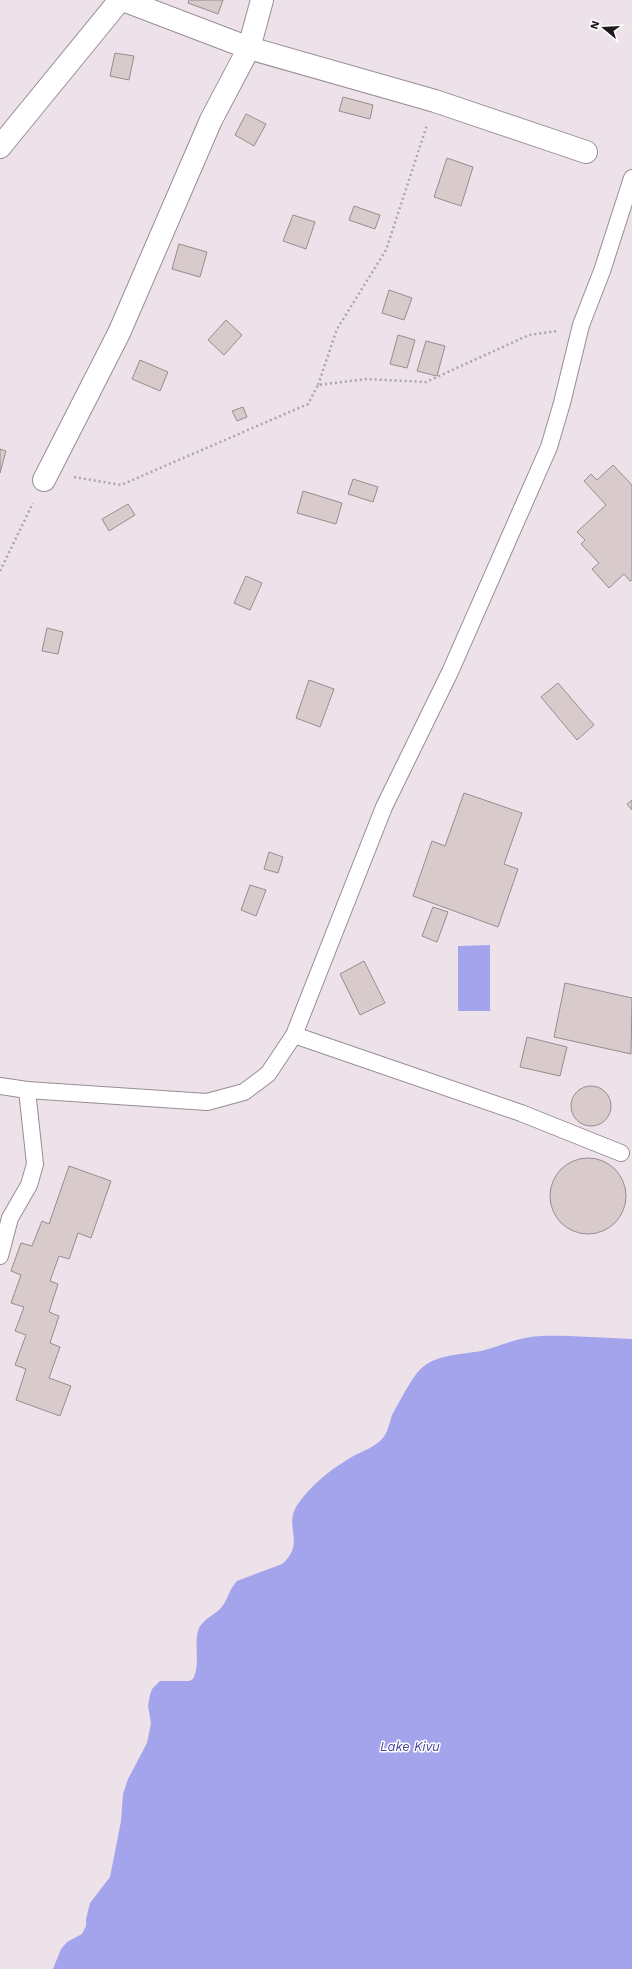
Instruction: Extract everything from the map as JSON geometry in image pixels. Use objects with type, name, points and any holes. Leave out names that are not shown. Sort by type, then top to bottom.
[{"type":"street","points":[[0,147],[120,0]]},
{"type":"street","points":[[123,0],[249,48],[435,101],[586,152]]},
{"type":"street","points":[[44,480],[119,334],[211,120],[249,48],[262,0]]},
{"type":"lane","points":[[0,1086],[27,1090],[206,1102],[244,1092],[268,1074],[294,1035],[384,807],[450,672],[549,447],[562,403],[581,325],[602,271],[632,178]]},
{"type":"lane","points":[[294,1035],[521,1113],[621,1153]]},
{"type":"lane","points":[[0,1256],[10,1218],[29,1185],[35,1164],[27,1090]]},
{"type":"path","points":[[0,571],[44,480],[70,477],[121,484],[308,404],[318,385],[337,329],[386,250],[435,101]]},
{"type":"path","points":[[318,385],[367,379],[426,382],[529,335],[576,328],[581,325]]},
{"type":"water","points":[[490,945],[490,1011],[458,1011],[458,946]]},
{"type":"water","name":"Lake Kivu","points":[[570,1336],[632,1339],[632,1969],[53,1969],[61,1949],[67,1942],[82,1934],[86,1926],[90,1903],[110,1877],[121,1821],[123,1794],[128,1779],[147,1743],[151,1723],[148,1706],[152,1689],[160,1681],[189,1681],[193,1679],[197,1663],[197,1636],[200,1626],[221,1608],[232,1587],[237,1581],[282,1564],[289,1556],[293,1549],[294,1542],[292,1520],[294,1512],[303,1497],[321,1478],[350,1458],[381,1440],[387,1431],[392,1415],[410,1383],[417,1373],[430,1362],[446,1356],[481,1351],[530,1337]]},
{"type":"building","points":[[189,0],[223,0],[218,14],[188,3]]},
{"type":"building","points":[[115,53],[134,56],[129,80],[110,76]]},
{"type":"building","points":[[343,97],[373,105],[370,119],[339,111]]},
{"type":"building","points":[[246,114],[266,124],[254,146],[235,135]]},
{"type":"building","points":[[447,158],[473,167],[461,206],[434,197]]},
{"type":"building","points":[[354,206],[380,215],[375,229],[349,220]]},
{"type":"building","points":[[293,215],[315,222],[306,249],[283,241]]},
{"type":"building","points":[[179,244],[207,252],[200,277],[172,269]]},
{"type":"building","points":[[389,290],[412,298],[404,320],[382,313]]},
{"type":"building","points":[[226,320],[242,335],[224,355],[208,340]]},
{"type":"building","points":[[398,335],[415,340],[407,368],[390,364]]},
{"type":"building","points":[[426,341],[445,346],[437,376],[417,371]]},
{"type":"building","points":[[140,360],[168,372],[160,391],[132,379]]},
{"type":"building","points":[[243,407],[247,417],[237,421],[232,411]]},
{"type":"building","points":[[0,449],[6,451],[0,473]]},
{"type":"building","points":[[613,465],[632,485],[632,580],[630,581],[624,574],[609,588],[592,569],[599,563],[581,544],[585,540],[577,532],[606,505],[584,481],[591,474],[597,480]]},
{"type":"building","points":[[353,479],[378,487],[373,502],[348,494]]},
{"type":"building","points":[[303,491],[342,503],[336,524],[297,513]]},
{"type":"building","points":[[128,504],[135,515],[109,531],[102,519]]},
{"type":"building","points":[[246,576],[262,583],[250,610],[234,603]]},
{"type":"building","points":[[47,628],[63,632],[58,654],[42,651]]},
{"type":"building","points":[[309,680],[334,689],[320,727],[296,718]]},
{"type":"building","points":[[558,683],[594,725],[577,740],[541,697]]},
{"type":"building","points":[[464,793],[522,813],[504,864],[518,869],[498,927],[413,896],[432,841],[445,846]]},
{"type":"building","points":[[632,800],[632,810],[627,804]]},
{"type":"building","points":[[269,852],[283,857],[278,873],[264,869]]},
{"type":"building","points":[[250,885],[266,890],[256,916],[241,910]]},
{"type":"building","points":[[433,907],[448,912],[437,942],[422,936]]},
{"type":"building","points":[[364,961],[385,1003],[360,1015],[340,974]]},
{"type":"building","points":[[565,983],[632,998],[631,1054],[554,1037]]},
{"type":"building","points":[[527,1037],[567,1047],[560,1076],[520,1067]]},
{"type":"building","points":[[595,1086],[602,1089],[608,1095],[611,1106],[610,1114],[602,1123],[595,1126],[587,1126],[580,1123],[572,1114],[571,1102],[574,1095],[583,1087]]},
{"type":"building","points":[[580,1158],[596,1158],[609,1164],[620,1175],[626,1188],[624,1211],[609,1228],[596,1234],[580,1234],[567,1228],[552,1211],[550,1204],[550,1188],[556,1175],[573,1160]]},
{"type":"building","points":[[69,1166],[111,1181],[91,1238],[78,1233],[69,1259],[59,1256],[50,1281],[58,1284],[49,1312],[59,1316],[50,1343],[60,1347],[49,1378],[71,1386],[60,1416],[16,1400],[26,1369],[15,1365],[26,1335],[15,1331],[24,1307],[11,1303],[21,1275],[11,1271],[21,1243],[32,1246],[42,1221],[49,1224]]}]
